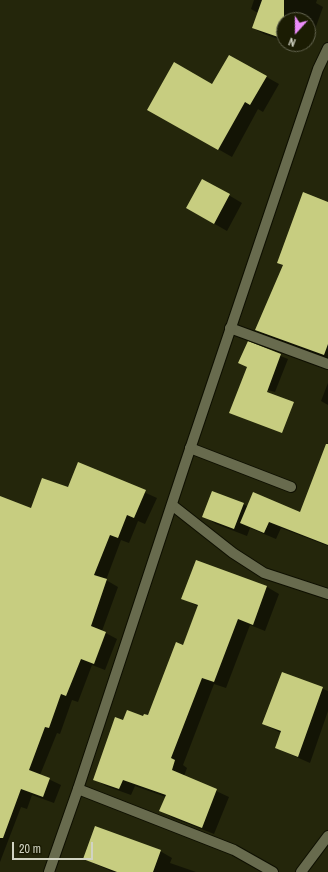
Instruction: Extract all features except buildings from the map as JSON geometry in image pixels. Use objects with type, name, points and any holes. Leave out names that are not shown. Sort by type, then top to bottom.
[{"type":"main road","points":[[49,872],[230,328],[318,69],[328,48]]},
{"type":"main road","points":[[230,328],[328,364]]},
{"type":"main road","points":[[190,448],[290,487]]},
{"type":"main road","points":[[172,505],[233,553],[264,573],[328,594]]},
{"type":"main road","points":[[78,788],[234,850],[273,872]]},
{"type":"main road","points":[[301,872],[328,836]]}]
